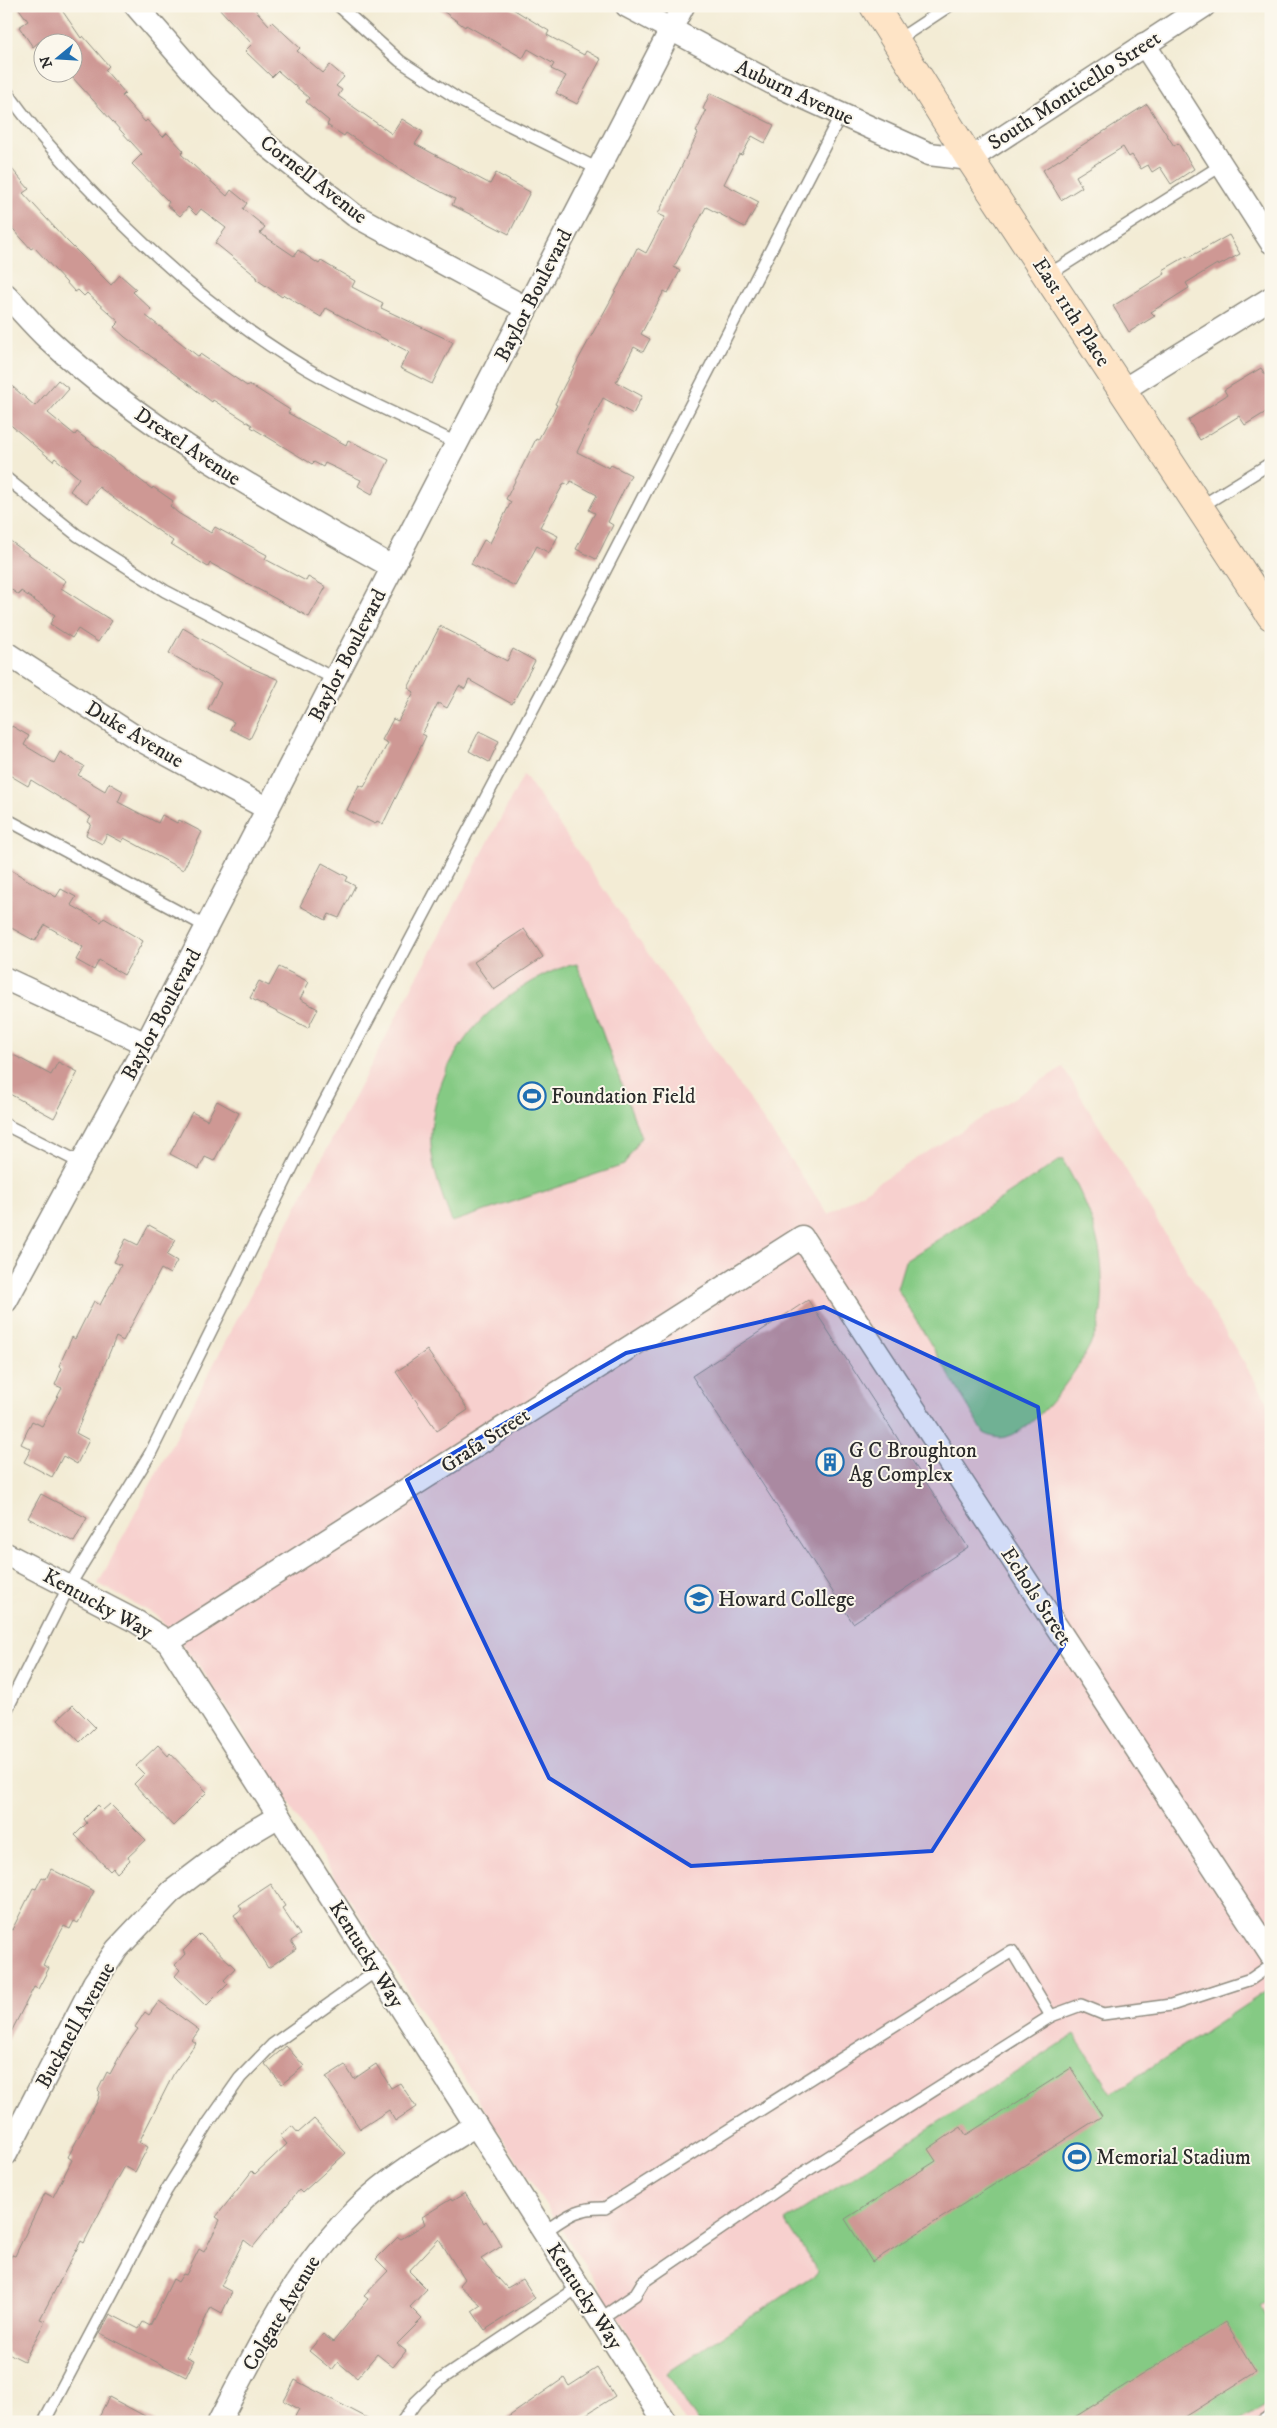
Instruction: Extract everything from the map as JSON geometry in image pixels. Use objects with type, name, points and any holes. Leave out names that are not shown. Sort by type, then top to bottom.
[{"type":"street","name":"Cornell Avenue","points":[[136,6],[203,83],[269,147],[354,215],[526,308]]},
{"type":"street","name":"Auburn Avenue","points":[[627,6],[670,31],[774,84],[930,154],[970,159]]},
{"type":"street","name":"Baylor Boulevard","points":[[6,1301],[146,1044],[683,6]]},
{"type":"street","name":"East 11th Place","points":[[874,6],[970,159],[1271,616]]},
{"type":"street","name":"South Monticello Street","points":[[970,159],[1204,6]]},
{"type":"street","points":[[1144,44],[1271,242]]},
{"type":"street","name":"Drexel Avenue","points":[[6,295],[48,339],[134,410],[249,487],[392,566]]},
{"type":"street","points":[[1123,390],[1271,298]]},
{"type":"street","name":"Duke Avenue","points":[[6,653],[137,738],[268,809]]},
{"type":"street","points":[[6,979],[146,1044]]},
{"type":"street","name":"Grafa Street","points":[[168,1642],[802,1237]]},
{"type":"street","name":"Echols Street","points":[[802,1237],[1271,1955]]},
{"type":"street","name":"Kentucky Way","points":[[6,1554],[137,1622],[168,1642],[665,2422]]},
{"type":"street","name":"Bucknell Avenue","points":[[6,2154],[94,1983],[117,1949],[171,1892],[242,1838],[279,1816]]},
{"type":"street","name":"Colgate Avenue","points":[[219,2422],[278,2309],[318,2251],[361,2205],[409,2167],[476,2126]]},
{"type":"lane","points":[[339,6],[400,61],[461,101],[598,169]]},
{"type":"lane","points":[[896,41],[949,6]]},
{"type":"lane","points":[[6,90],[16,106],[80,179],[126,227],[189,285],[252,334],[324,378],[456,443]]},
{"type":"lane","points":[[6,1711],[69,1586],[150,1454],[322,1107],[626,532],[841,114]]},
{"type":"lane","points":[[1048,275],[1222,165]]},
{"type":"lane","points":[[1200,508],[1271,463]]},
{"type":"lane","points":[[6,478],[77,535],[164,591],[335,679]]},
{"type":"lane","points":[[6,819],[207,927]]},
{"type":"lane","points":[[6,1125],[81,1163]]},
{"type":"lane","points":[[544,2232],[572,2212],[591,2208],[605,2208],[1012,1951],[1051,2016]]},
{"type":"lane","points":[[600,2319],[635,2295],[643,2282],[788,2182],[1051,2016],[1081,2005],[1103,2014],[1171,2005],[1251,1979],[1271,1965]]},
{"type":"lane","points":[[44,2422],[166,2191],[209,2122],[240,2078],[272,2045],[377,1970]]},
{"type":"lane","points":[[402,2422],[416,2402],[437,2382],[579,2287]]},
{"type":"highlighted area","points":[[824,1307],[1038,1407],[1064,1645],[932,1851],[691,1866],[549,1778],[407,1480],[626,1353]]},
{"type":"shaded area","name":"Howard College","points":[[524,774],[828,1214],[1063,1067],[1271,1407],[1271,2422],[685,2422],[201,1668],[156,1615],[98,1584]]},
{"type":"green space","name":"Foundation Field","points":[[577,964],[641,1137],[624,1165],[452,1222],[434,1166],[431,1142],[435,1107],[449,1065],[460,1046],[474,1029],[506,999],[543,975]]},
{"type":"green space","points":[[1062,1159],[1078,1187],[1090,1216],[1099,1247],[1102,1292],[1099,1323],[1092,1342],[1073,1374],[1047,1407],[1033,1421],[1019,1431],[1006,1437],[995,1437],[984,1433],[897,1288],[905,1261]]},
{"type":"green space","name":"Memorial Stadium","points":[[1271,1988],[1271,2300],[1260,2307],[1271,2324],[1271,2398],[1267,2404],[1237,2422],[698,2422],[667,2373],[818,2272],[785,2221],[1074,2035],[1112,2093]]},
{"type":"building","points":[[17,6],[59,6],[77,32],[32,32],[32,46],[19,27],[28,21]]},
{"type":"building","points":[[217,6],[252,6],[269,25],[272,22],[300,48],[297,51],[323,73],[330,65],[344,77],[336,86],[342,90],[338,96],[392,134],[402,119],[423,132],[415,144],[490,184],[496,173],[530,192],[509,234],[452,205],[455,199],[412,177],[346,133],[344,136],[327,125],[329,121],[306,102],[309,98],[278,71],[272,77],[245,51],[252,44]]},
{"type":"building","points":[[436,6],[508,6],[549,31],[547,35],[584,55],[586,51],[601,59],[577,104],[556,93],[566,76],[551,69],[554,64],[528,49],[523,58],[466,25],[465,27]]},
{"type":"building","points":[[83,36],[109,66],[105,70],[125,93],[122,96],[145,122],[147,120],[163,137],[167,133],[184,151],[181,154],[227,196],[231,190],[247,203],[243,209],[265,227],[260,233],[294,256],[298,250],[319,264],[321,261],[355,281],[352,287],[383,303],[381,308],[453,342],[432,384],[400,368],[409,352],[326,308],[321,317],[284,295],[282,297],[256,279],[257,277],[215,243],[226,228],[201,209],[196,215],[188,207],[180,216],[167,205],[169,202],[132,164],[142,154],[77,82],[82,82]]},
{"type":"building","points":[[710,93],[774,125],[765,143],[752,136],[742,155],[739,154],[724,184],[759,202],[745,227],[706,207],[674,267],[680,271],[668,293],[664,291],[641,334],[650,339],[643,352],[634,347],[616,382],[642,396],[633,414],[603,398],[577,452],[609,468],[611,465],[631,475],[608,522],[613,525],[596,559],[576,549],[595,513],[589,510],[597,495],[571,481],[569,485],[564,483],[540,527],[558,536],[549,553],[537,546],[515,586],[471,564],[484,540],[490,543],[511,502],[506,499],[536,439],[538,440],[557,405],[555,404],[565,384],[637,248],[646,253],[665,217],[658,214],[698,133],[696,132],[706,111],[703,109]]},
{"type":"building","points":[[1147,104],[1174,146],[1178,143],[1194,169],[1171,184],[1160,167],[1152,172],[1148,165],[1141,169],[1132,155],[1129,157],[1123,147],[1076,176],[1082,187],[1061,200],[1043,170]]},
{"type":"building","points":[[6,162],[29,189],[23,193],[111,285],[120,275],[136,289],[133,292],[151,309],[145,315],[199,357],[200,354],[247,386],[257,389],[290,410],[288,413],[346,445],[348,440],[389,460],[372,494],[358,486],[361,480],[325,463],[323,467],[314,462],[312,464],[251,427],[252,425],[213,400],[212,402],[125,337],[114,327],[119,322],[87,293],[84,296],[78,290],[75,292],[34,247],[31,249],[6,221]]},
{"type":"building","points":[[1229,235],[1240,254],[1218,266],[1217,264],[1186,283],[1189,288],[1151,312],[1155,316],[1129,332],[1113,306],[1165,274],[1163,270]]},
{"type":"building","points":[[1261,368],[1271,384],[1271,409],[1245,425],[1239,416],[1200,440],[1188,420],[1227,395],[1224,390]]},
{"type":"building","points":[[58,380],[69,389],[48,413],[75,435],[77,432],[152,489],[153,487],[173,501],[170,506],[178,513],[211,533],[215,527],[267,555],[265,559],[306,581],[308,577],[326,587],[309,617],[210,563],[208,567],[171,544],[173,541],[99,487],[87,503],[70,491],[79,478],[55,458],[53,461],[6,421],[6,381],[35,406]]},
{"type":"building","points":[[6,538],[66,581],[61,588],[112,621],[98,642],[78,629],[72,638],[50,624],[55,615],[21,591],[19,595],[6,586]]},
{"type":"building","points":[[440,626],[507,661],[513,649],[535,661],[512,704],[469,680],[465,689],[459,686],[447,708],[438,703],[422,734],[426,736],[383,824],[377,821],[375,824],[347,810],[359,785],[364,787],[388,743],[382,740],[393,719],[398,721],[414,692],[408,688]]},
{"type":"building","points":[[183,628],[247,666],[279,680],[250,739],[230,729],[234,722],[208,709],[221,683],[169,653]]},
{"type":"building","points":[[12,726],[29,736],[24,745],[54,763],[60,752],[84,766],[78,775],[105,791],[109,783],[123,791],[118,802],[158,823],[162,815],[177,823],[179,820],[202,832],[183,870],[124,838],[122,842],[107,834],[102,844],[86,835],[91,824],[88,822],[91,817],[31,780],[28,786],[6,773],[6,735]]},
{"type":"building","points":[[479,731],[499,741],[489,762],[469,751]]},
{"type":"building","points":[[322,863],[348,877],[346,881],[355,886],[339,918],[329,914],[326,920],[300,906]]},
{"type":"building","points":[[6,867],[56,897],[61,889],[76,897],[71,905],[101,922],[104,918],[143,941],[124,975],[99,960],[94,970],[76,960],[83,947],[45,925],[35,941],[6,925]]},
{"type":"building","points":[[524,929],[543,957],[494,990],[474,962]]},
{"type":"building","points":[[279,967],[309,982],[300,999],[318,1009],[308,1028],[250,998],[259,981],[269,986]]},
{"type":"building","points":[[6,1051],[51,1075],[58,1062],[78,1072],[54,1118],[6,1092]]},
{"type":"building","points":[[217,1101],[239,1113],[214,1161],[205,1157],[199,1169],[170,1154],[192,1112],[207,1120]]},
{"type":"building","points":[[149,1225],[176,1240],[167,1255],[177,1261],[170,1274],[161,1269],[123,1341],[116,1337],[76,1433],[89,1440],[77,1464],[63,1456],[52,1477],[24,1462],[31,1449],[21,1444],[32,1421],[42,1426],[62,1388],[55,1385],[62,1368],[59,1366],[72,1337],[75,1339],[94,1301],[100,1305],[121,1265],[114,1262],[126,1239],[138,1245]]},
{"type":"building","name":"G C Broughton Ag Complex","points":[[808,1300],[968,1547],[853,1623],[692,1376]]},
{"type":"building","points":[[427,1350],[468,1410],[437,1431],[396,1372]]},
{"type":"building","points":[[41,1494],[87,1518],[74,1542],[28,1518]]},
{"type":"building","points":[[73,1705],[95,1727],[80,1742],[58,1719]]},
{"type":"building","points":[[158,1745],[168,1756],[170,1753],[207,1792],[173,1826],[134,1784],[144,1774],[136,1766]]},
{"type":"building","points":[[110,1804],[146,1840],[128,1857],[130,1860],[117,1873],[113,1868],[110,1871],[75,1835],[87,1823],[84,1819],[98,1805],[103,1810]]},
{"type":"building","points":[[51,1869],[94,1891],[78,1923],[74,1921],[70,1929],[64,1926],[43,1965],[49,1968],[38,1989],[34,1987],[6,2042],[6,1927],[12,1930],[33,1888],[36,1889],[42,1877],[46,1879]]},
{"type":"building","points":[[271,1884],[285,1906],[282,1908],[300,1935],[291,1941],[296,1949],[268,1968],[234,1915],[242,1909],[239,1905]]},
{"type":"building","points":[[200,1934],[235,1968],[224,1980],[228,1984],[206,2006],[175,1976],[180,1970],[175,1965],[185,1954],[183,1951]]},
{"type":"building","points":[[159,2001],[199,2030],[192,2040],[196,2043],[174,2073],[139,2142],[148,2147],[135,2172],[124,2166],[84,2243],[81,2241],[40,2319],[45,2321],[24,2361],[6,2352],[6,2265],[12,2255],[15,2256],[45,2193],[53,2197],[72,2160],[68,2157],[98,2100],[100,2092],[98,2090],[107,2072],[110,2074],[123,2050],[138,2029],[135,2027],[145,2012],[149,2015]]},
{"type":"building","points":[[286,2046],[304,2066],[282,2084],[265,2064]]},
{"type":"building","points":[[376,2064],[391,2088],[400,2083],[416,2107],[395,2121],[389,2110],[360,2129],[326,2077],[345,2065],[354,2079]]},
{"type":"building","points":[[1071,2068],[1102,2116],[872,2262],[845,2219],[936,2161],[928,2149],[961,2127],[966,2135]]},
{"type":"building","points":[[314,2119],[346,2153],[302,2193],[299,2190],[253,2247],[244,2240],[221,2286],[232,2292],[222,2313],[211,2307],[187,2357],[194,2360],[186,2377],[100,2333],[110,2314],[139,2329],[143,2322],[150,2326],[173,2279],[178,2282],[183,2274],[186,2275],[199,2249],[204,2252],[220,2220],[216,2217],[252,2171],[255,2174],[287,2144],[280,2136],[292,2126],[298,2133]]},
{"type":"building","points":[[465,2193],[484,2223],[486,2221],[502,2246],[481,2259],[507,2288],[523,2279],[535,2298],[485,2330],[472,2311],[481,2305],[459,2285],[464,2279],[439,2239],[409,2271],[427,2289],[410,2307],[422,2319],[397,2344],[406,2351],[393,2367],[377,2354],[357,2378],[338,2362],[332,2370],[309,2351],[323,2334],[333,2342],[368,2299],[364,2296],[388,2271],[376,2259],[398,2237],[401,2239],[425,2224],[422,2217],[451,2199],[452,2201]]},
{"type":"building","points":[[1225,2322],[1256,2372],[1176,2422],[1067,2422]]},
{"type":"building","points":[[597,2368],[615,2396],[574,2422],[501,2422],[564,2378],[569,2386]]},
{"type":"building","points":[[295,2380],[375,2422],[292,2422],[299,2409],[284,2401]]},
{"type":"building","points":[[109,2397],[156,2422],[96,2422]]},
{"type":"place","name":"Foundation Field","points":[[532,1096]]},
{"type":"place","name":"G C Broughton Ag Complex","points":[[830,1462]]},
{"type":"place","name":"Howard College","points":[[699,1599]]},
{"type":"place","name":"Memorial Stadium","points":[[1077,2157]]}]
